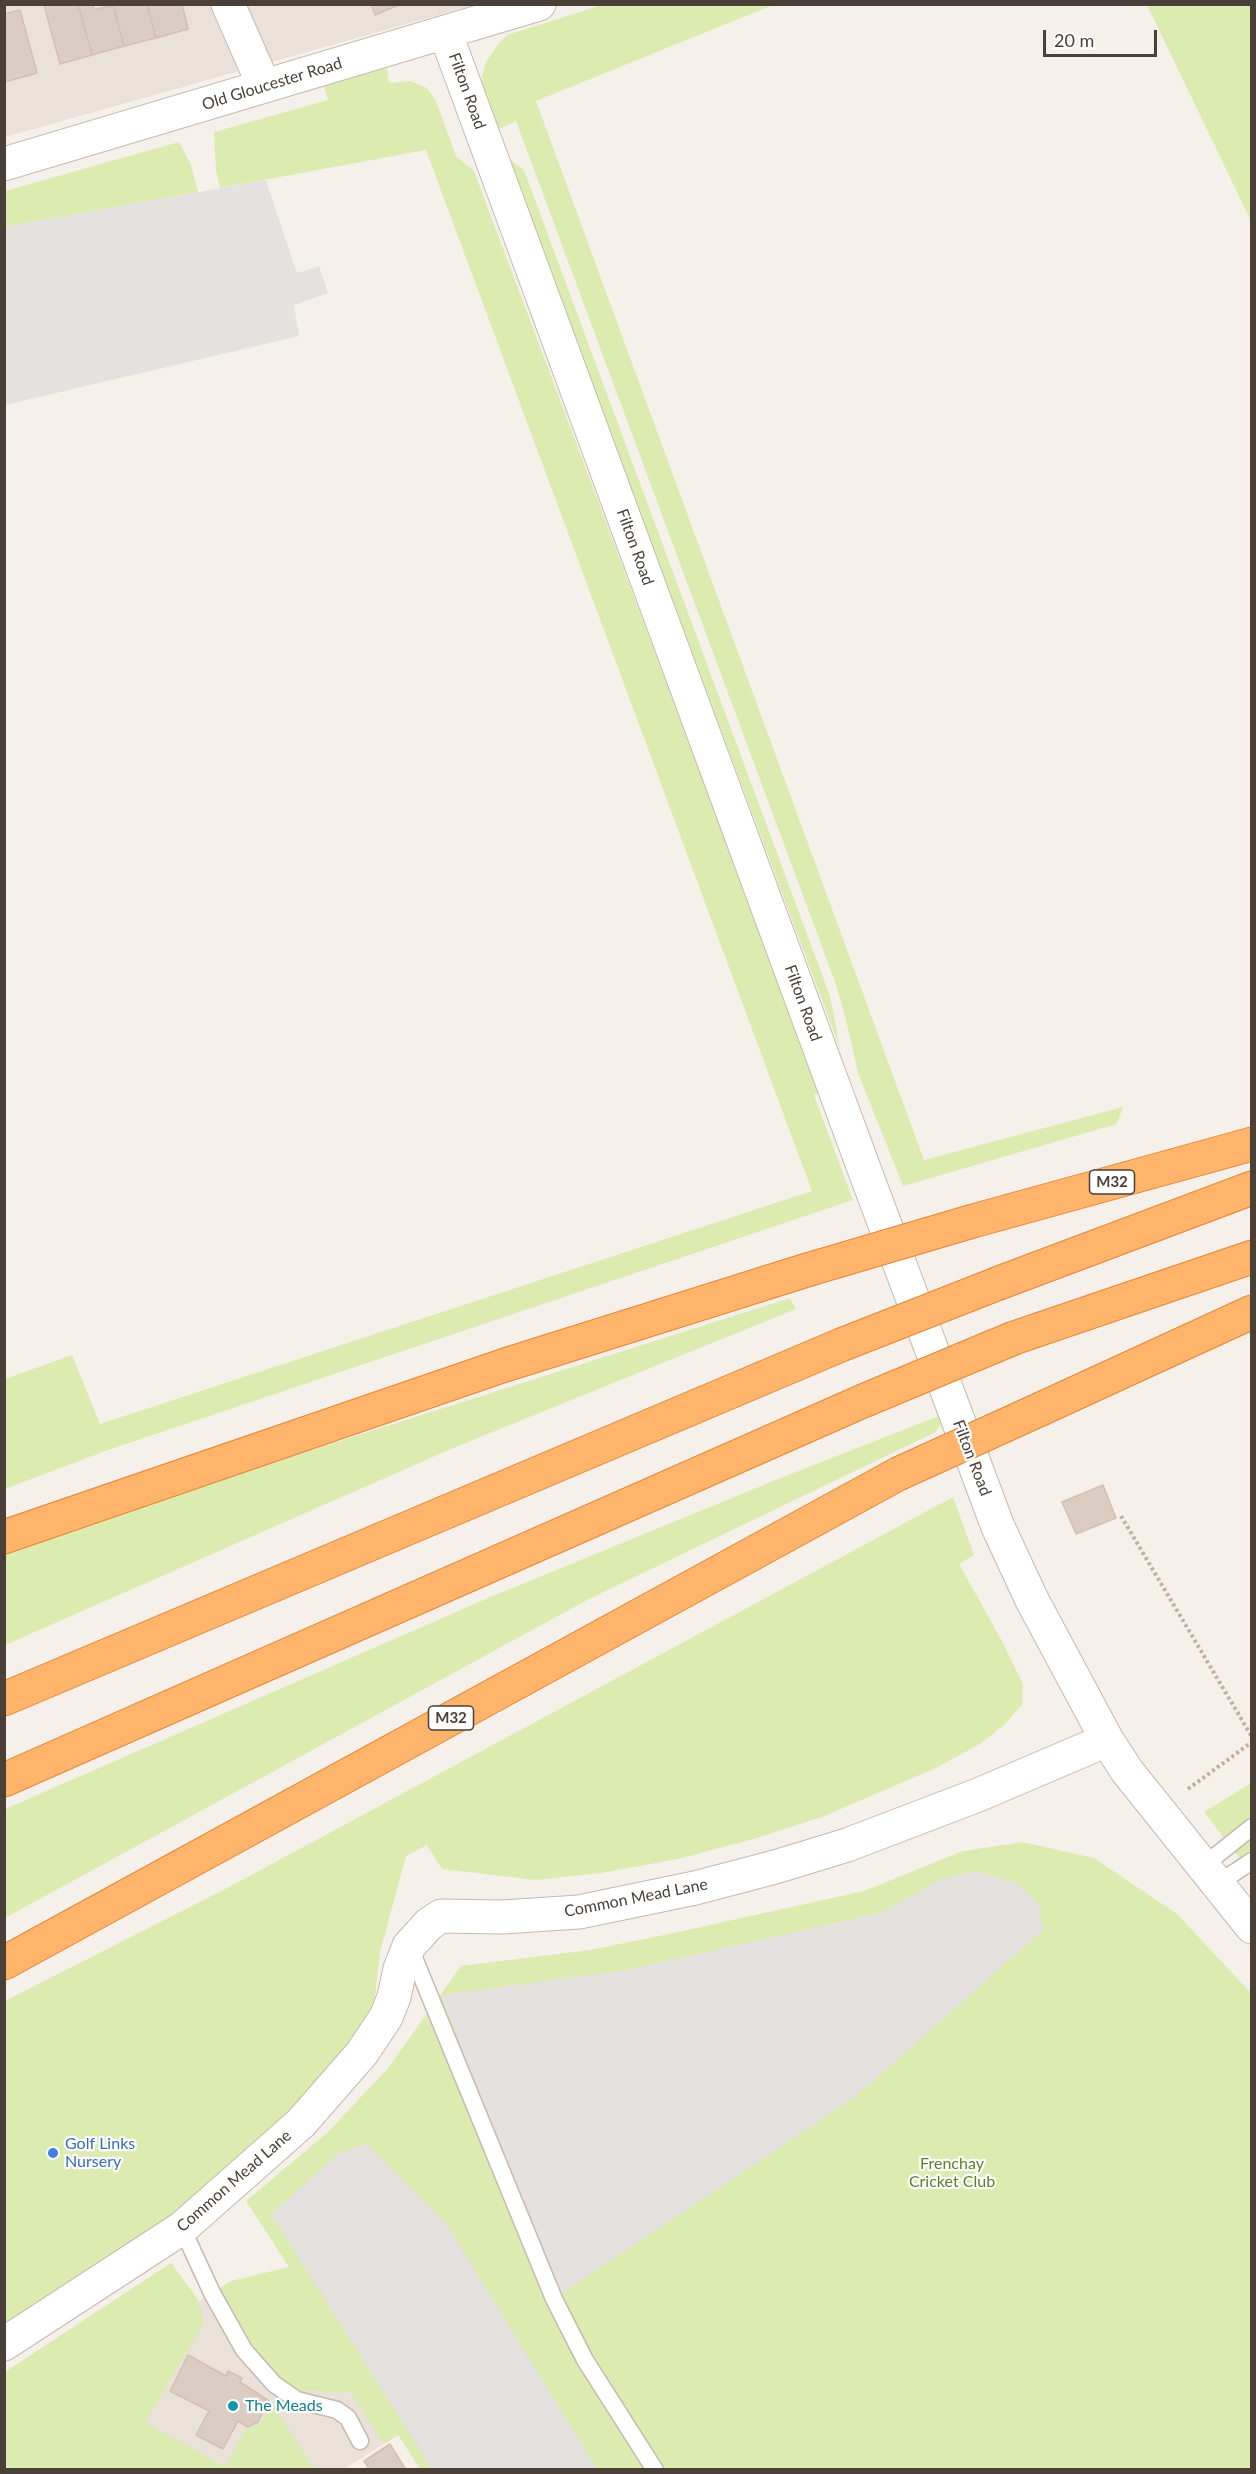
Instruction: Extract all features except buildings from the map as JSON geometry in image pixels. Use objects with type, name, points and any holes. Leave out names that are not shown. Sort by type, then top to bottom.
[{"type":"highway","name":"M32","points":[[4,1537],[505,1365],[807,1270],[973,1221],[1251,1144]]},
{"type":"highway","points":[[4,1699],[841,1345],[1251,1188]]},
{"type":"highway","points":[[4,1780],[863,1401],[1014,1338],[1251,1257]]},
{"type":"highway","name":"M32","points":[[4,1963],[898,1474],[1251,1312]]},
{"type":"street","points":[[228,4],[264,86]]},
{"type":"street","name":"Old Gloucester Road","points":[[4,164],[539,4]]},
{"type":"street","name":"Filton Road","points":[[445,32],[998,1527],[1037,1611],[1107,1740],[1127,1771],[1251,1927]]},
{"type":"street","name":"Common Mead Lane","points":[[4,2344],[182,2228],[301,2123],[362,2053],[386,2017],[409,1946],[429,1924],[441,1916],[503,1917],[579,1912],[695,1888],[785,1864],[880,1833],[978,1795],[1107,1740]]},
{"type":"lane","points":[[1210,1875],[1251,1827]]},
{"type":"lane","points":[[1210,1875],[1251,1861]]},
{"type":"lane","points":[[409,1946],[554,2299],[585,2360],[655,2469]]},
{"type":"lane","points":[[182,2228],[212,2293],[244,2350],[274,2384],[297,2400],[337,2410],[348,2418],[360,2441]]},
{"type":"path","points":[[1121,1516],[1251,1737]]},
{"type":"path","points":[[1158,1810],[1251,1742]]},
{"type":"shaded area","points":[[5,5],[474,5],[5,137]]},
{"type":"shaded area","points":[[266,180],[297,273],[319,266],[328,293],[294,305],[299,336],[5,405],[5,227]]},
{"type":"shaded area","points":[[976,1871],[1017,1883],[1039,1904],[1043,1930],[855,2097],[558,2296],[441,1995],[627,1970],[883,1912],[941,1879]]},
{"type":"shaded area","points":[[367,2144],[446,2223],[597,2469],[432,2469],[271,2214],[339,2153]]},
{"type":"shaded area","points":[[171,2263],[199,2301],[231,2281],[398,2435],[344,2469],[27,2470],[5,2372]]},
{"type":"green space","points":[[602,5],[773,5],[536,101],[924,1160],[1123,1107],[1117,1124],[903,1186],[858,1073],[835,982],[516,121],[497,130],[482,89],[482,76],[486,62],[507,35]]},
{"type":"green space","points":[[1147,5],[1251,5],[1251,221]]},
{"type":"green space","points":[[387,68],[389,83],[410,81],[427,88],[436,101],[456,156],[474,171],[820,1092],[814,1095],[853,1200],[108,1450],[5,1489],[5,1379],[72,1355],[100,1424],[812,1191],[426,150],[220,188],[216,171],[214,132],[328,100],[324,86]]},
{"type":"green space","points":[[179,142],[191,165],[198,192],[5,227],[5,191]]},
{"type":"green space","points":[[507,157],[524,170],[830,996],[840,1048]]},
{"type":"green space","points":[[790,1298],[796,1309],[458,1446],[5,1645],[4,1554],[305,1452]]},
{"type":"green space","points":[[949,1412],[936,1432],[589,1599],[5,1918],[5,1809],[488,1598],[783,1477]]},
{"type":"green space","points":[[953,1497],[974,1555],[959,1564],[1023,1684],[1022,1705],[1004,1725],[980,1744],[936,1768],[822,1817],[750,1840],[678,1859],[601,1873],[536,1880],[442,1869],[427,1845],[406,1856],[380,1952],[373,2014],[347,2052],[255,2144],[175,2214],[5,2329],[5,2001],[229,1887]]},
{"type":"green space","points":[[1251,1783],[1251,1873],[1204,1812]]},
{"type":"green space","name":"Frenchay Cricket Club","points":[[1023,1842],[1094,1858],[1177,1914],[1251,1993],[1251,2469],[420,2469],[398,2435],[384,2444],[351,2393],[292,2390],[271,2373],[219,2289],[231,2281],[289,2267],[246,2201],[328,2132],[388,2068],[461,1966],[590,1950],[674,1933],[864,1891],[963,1851]]},
{"type":"green space","points":[[171,2263],[199,2301],[203,2324],[145,2422],[225,2467],[246,2429],[259,2425],[272,2403],[314,2469],[5,2469],[5,2372]]},
{"type":"place","name":"Golf Links Nursery","points":[[53,2153]]},
{"type":"place","name":"The Meads","points":[[233,2406]]}]
